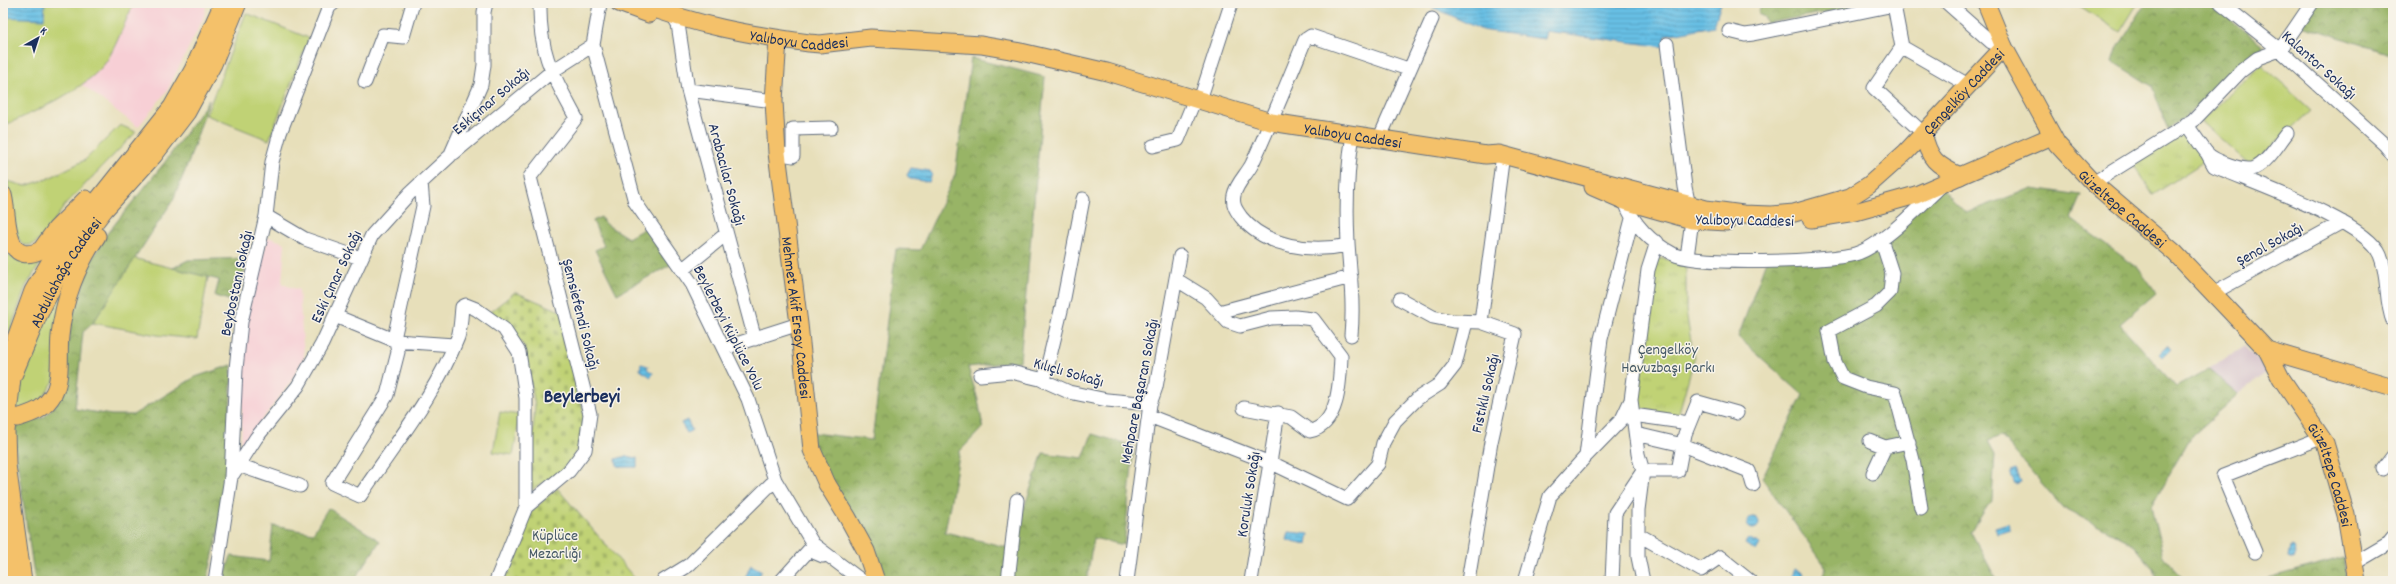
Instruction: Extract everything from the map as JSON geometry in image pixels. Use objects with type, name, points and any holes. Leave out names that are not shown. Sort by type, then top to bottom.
[{"type":"highway","points":[[6,581],[8,554]]},
{"type":"main road","name":"Abdullahağa Caddesi","points":[[3,374],[33,291],[54,256],[172,107],[193,70],[223,3]]},
{"type":"main road","name":"Abdullahağa Caddesi","points":[[24,581],[7,465],[6,431],[12,378],[38,316],[61,270],[84,236],[141,170],[187,112],[213,64],[238,3]]},
{"type":"main road","name":"Yalıboyu Caddesi","points":[[619,3],[642,8],[676,20],[778,39],[820,44],[871,38],[963,46],[978,52],[1015,58],[1196,103],[1221,107],[1271,122],[1486,154],[1499,154],[1563,170],[1691,212],[1772,216],[1794,213],[1850,197],[1869,185],[1906,152]]},
{"type":"main road","name":"Çengelköy Caddesi","points":[[1906,152],[2004,47],[1986,3]]},
{"type":"main road","name":"Mehmet Akif Ersoy Caddesi","points":[[778,39],[774,101],[777,153],[799,324],[812,450],[827,484],[866,551],[876,581]]},
{"type":"main road","name":"Güzeltepe Caddesi","points":[[2004,47],[2050,137],[2094,183],[2175,253],[2268,350],[2281,378],[2321,438],[2346,515],[2357,581]]},
{"type":"main road","points":[[3,195],[10,241],[19,252],[36,252],[41,250],[56,230],[145,135],[151,133]]},
{"type":"main road","points":[[1923,133],[1930,156],[1941,167],[1960,176]]},
{"type":"main road","name":"Yalıboyu Caddesi","points":[[1486,154],[1502,162],[1597,188],[1625,201],[1748,223],[1800,221],[1861,210],[1911,197],[2050,137]]},
{"type":"main road","points":[[1906,152],[1920,155],[1929,168],[1930,181],[1927,190]]},
{"type":"main road","points":[[17,418],[33,414],[43,408],[54,394],[58,384],[60,335],[72,285],[87,250],[126,196],[141,170]]},
{"type":"main road","points":[[2268,350],[2393,387]]},
{"type":"main road","points":[[3,526],[12,581]]},
{"type":"street","name":"Beybostanı Sokağı","points":[[215,581],[231,477],[236,370],[241,322],[266,216],[272,162],[280,133],[329,6],[334,3]]},
{"type":"street","points":[[365,82],[383,35],[404,37],[413,3]]},
{"type":"street","name":"Eski Çınar Sokağı","points":[[231,477],[238,465],[298,386],[335,316],[372,234],[421,182],[450,156],[481,85],[484,65],[484,12],[486,3]]},
{"type":"street","points":[[540,3],[542,44],[551,72]]},
{"type":"street","points":[[593,45],[600,3],[633,15],[642,8]]},
{"type":"street","points":[[1947,3],[1991,42],[2004,47]]},
{"type":"street","name":"Kalantor Sokağı","points":[[2221,3],[2280,50],[2385,145],[2393,155]]},
{"type":"street","points":[[2094,183],[2193,121],[2241,70],[2258,58],[2280,50],[2312,3]]},
{"type":"street","points":[[1153,146],[1178,140],[1196,103],[1231,4]]},
{"type":"street","points":[[1729,31],[1745,35],[1753,34],[1894,5],[1902,47],[1874,88],[1923,133]]},
{"type":"street","points":[[1380,138],[1408,69],[1432,19]]},
{"type":"street","name":"Arabacılar Sokağı","points":[[676,20],[688,90],[755,339]]},
{"type":"street","points":[[1348,245],[1317,248],[1292,246],[1267,238],[1248,225],[1234,207],[1234,195],[1252,164],[1305,40],[1311,36],[1408,69]]},
{"type":"street","points":[[1667,44],[1684,187],[1691,212],[1687,257]]},
{"type":"street","name":"Eskiçınar Sokağı","points":[[450,156],[551,72],[593,45]]},
{"type":"street","name":"Beylerbeyi Küplüce Yolu","points":[[593,45],[635,202],[692,284],[748,399],[775,480],[813,544],[862,581]]},
{"type":"street","points":[[1902,47],[1968,85]]},
{"type":"street","name":"Şemsiefendi Sokağı","points":[[496,581],[526,507],[569,471],[585,450],[590,414],[530,177],[576,118],[551,72]]},
{"type":"street","points":[[688,90],[774,101]]},
{"type":"street","points":[[2186,124],[2207,153],[2214,166],[2342,222],[2361,233],[2380,254],[2391,291],[2393,321]]},
{"type":"street","points":[[777,153],[793,156],[793,129],[831,128]]},
{"type":"street","points":[[2207,153],[2232,166],[2255,168],[2265,160],[2287,133]]},
{"type":"street","points":[[1351,335],[1354,313],[1348,245],[1347,169],[1353,134]]},
{"type":"street","points":[[1481,322],[1502,162]]},
{"type":"street","points":[[421,182],[423,206],[394,334],[398,352],[386,395],[332,483],[360,496],[427,396],[459,336],[462,307],[466,305],[476,309],[504,329],[519,352],[526,398],[526,507]]},
{"type":"street","points":[[1625,201],[1632,219],[1657,242],[1674,254],[1687,257],[1740,261],[1824,259],[1856,254],[1881,239],[1910,217],[1944,183]]},
{"type":"street","points":[[1044,381],[1064,298],[1083,199]]},
{"type":"street","points":[[266,216],[305,239],[360,258]]},
{"type":"street","points":[[1586,456],[1600,339],[1632,219]]},
{"type":"street","name":"Şenol Sokağı","points":[[2213,293],[2342,222]]},
{"type":"street","points":[[682,270],[726,234]]},
{"type":"street","points":[[1881,239],[1892,273],[1890,292],[1876,306],[1829,331],[1835,362],[1844,378],[1866,387],[1895,394],[1909,442],[1920,508]]},
{"type":"street","points":[[1643,581],[1638,557],[1638,510],[1644,471],[1638,454],[1631,400],[1648,270],[1657,242]]},
{"type":"street","name":"Mehpare Başaran Sokağı","points":[[1127,581],[1149,410],[1156,387],[1177,280],[1180,256]]},
{"type":"street","points":[[1219,312],[1351,277]]},
{"type":"street","points":[[1177,280],[1206,298],[1228,322],[1240,326],[1271,318],[1295,317],[1313,319],[1341,356],[1340,382],[1330,418],[1320,429],[1310,431],[1291,417],[1278,413],[1244,408]]},
{"type":"street","name":"Fıstıklı Sokağı","points":[[1400,299],[1433,318],[1466,322],[1481,322],[1515,334],[1491,442],[1468,581]]},
{"type":"street","points":[[335,316],[396,341],[454,345]]},
{"type":"street","name":"Kılıçlı Sokağı","points":[[980,375],[1011,372],[1044,381],[1069,392],[1149,410],[1270,463],[1347,499],[1378,464],[1383,443],[1395,421],[1418,398],[1440,384],[1455,365],[1466,322]]},
{"type":"street","points":[[724,348],[799,324]]},
{"type":"street","points":[[1525,581],[1550,496],[1586,456],[1622,420],[1631,400]]},
{"type":"street","points":[[1644,471],[1678,471],[1689,423],[1698,402],[1737,413]]},
{"type":"street","name":"Koruluk Sokağı","points":[[1251,581],[1278,413]]},
{"type":"street","points":[[1633,415],[1689,423]]},
{"type":"street","points":[[1636,434],[1683,445],[1749,471],[1753,485]]},
{"type":"street","points":[[2255,552],[2223,476],[2321,438]]},
{"type":"street","points":[[1870,441],[1885,447],[1909,442]]},
{"type":"street","points":[[1873,473],[1885,447]]},
{"type":"street","points":[[2383,469],[2393,456]]},
{"type":"street","points":[[238,465],[300,486]]},
{"type":"street","points":[[1612,581],[1615,513],[1644,471]]},
{"type":"street","points":[[663,581],[689,565],[775,480]]},
{"type":"street","points":[[1008,581],[1018,500]]},
{"type":"street","points":[[1639,535],[1701,570],[1720,557],[1750,581]]},
{"type":"street","points":[[2355,563],[2389,543],[2393,538]]},
{"type":"street","points":[[781,581],[809,550],[836,561]]},
{"type":"shaded area","points":[[134,3],[207,3],[203,19],[167,91],[138,127],[82,85],[107,60]]},
{"type":"shaded area","points":[[268,237],[285,243],[282,284],[299,290],[304,357],[291,381],[241,448],[244,325]]},
{"type":"shaded area","points":[[2244,346],[2268,371],[2238,394],[2209,369]]},
{"type":"green space","points":[[3,3],[134,3],[112,52],[100,70],[88,80],[60,98],[3,126]]},
{"type":"green space","points":[[1756,3],[1876,3],[1767,23],[1764,17],[1758,14],[1761,5]]},
{"type":"green space","points":[[2075,3],[2138,3],[2120,32]]},
{"type":"green space","points":[[2146,3],[2210,3],[2264,46],[2222,86],[2168,130],[2152,86],[2113,62],[2117,49]]},
{"type":"green space","points":[[2314,3],[2393,3],[2393,55],[2302,25]]},
{"type":"green space","points":[[246,13],[309,38],[269,140],[206,115]]},
{"type":"green space","points":[[971,58],[1045,77],[1020,361],[968,367],[978,400],[983,427],[960,451],[945,532],[1010,548],[1043,453],[1083,458],[1092,434],[1134,446],[1124,545],[1093,538],[1087,581],[880,581],[806,432],[872,440],[896,249],[920,250],[955,175]]},
{"type":"green space","points":[[2261,65],[2311,110],[2251,166],[2201,121]]},
{"type":"green space","points":[[209,100],[189,161],[173,200],[93,323],[83,332],[75,409],[111,415],[133,415],[195,377],[232,365],[226,499],[207,581],[35,581],[12,427],[44,417],[57,403],[73,315],[91,261],[106,235],[165,162]]},
{"type":"green space","points":[[120,125],[136,132],[66,204],[40,240],[32,245],[23,245],[19,239],[14,223],[7,181],[25,186],[47,179],[85,160]]},
{"type":"green space","points":[[2186,129],[2206,160],[2153,195],[2133,164]]},
{"type":"green space","points":[[2032,188],[2081,195],[2071,219],[2138,268],[2156,293],[2120,324],[2176,387],[2209,369],[2238,394],[2192,435],[2151,506],[2163,556],[2186,581],[2157,581],[2153,568],[2132,543],[2063,508],[2001,436],[1988,441],[1995,454],[1992,499],[1971,532],[1997,581],[1821,581],[1826,567],[1762,478],[1803,395],[1738,337],[1767,258],[1862,255],[1942,189],[1966,213]]},
{"type":"green space","points":[[601,217],[604,223],[628,238],[647,227],[672,264],[617,294],[595,250],[604,246],[593,221]]},
{"type":"green space","points":[[3,249],[12,257],[22,261],[32,262],[43,259],[26,286],[3,351]]},
{"type":"green space","points":[[133,258],[208,277],[197,339],[157,335],[93,323]]},
{"type":"green space","points":[[248,258],[236,302],[215,296],[219,280],[173,268],[188,260]]},
{"type":"green space","name":"Çengelköy Havuzbaşı Parkı","points":[[1656,258],[1686,262],[1686,311],[1694,359],[1678,416],[1637,408]]},
{"type":"green space","points":[[67,266],[54,381],[40,402],[16,410],[18,386]]},
{"type":"green space","points":[[515,292],[565,313],[587,432],[567,468],[528,492],[535,406],[524,346],[490,312]]},
{"type":"green space","points":[[500,412],[520,415],[513,455],[493,452]]},
{"type":"green space","name":"Küplüce Mezarlığı","points":[[557,488],[637,581],[505,581],[508,559],[524,519]]},
{"type":"green space","points":[[328,508],[380,541],[354,581],[223,581],[231,556],[269,561],[273,526],[313,533]]},
{"type":"green space","points":[[2344,557],[2345,581],[2261,581],[2261,580]]},
{"type":"water","points":[[3,3],[45,3],[44,19],[3,17]]},
{"type":"water","points":[[1423,3],[1721,3],[1714,26],[1666,35],[1665,47],[1546,31],[1544,39],[1482,30]]},
{"type":"water","points":[[911,168],[930,171],[932,174],[929,182],[910,179],[907,175]]},
{"type":"water","points":[[2167,345],[2171,349],[2163,357],[2159,353]]},
{"type":"water","points":[[641,364],[648,366],[647,369],[653,373],[651,377],[640,370]]},
{"type":"water","points":[[687,420],[692,430],[687,433],[681,423]]},
{"type":"water","points":[[626,456],[637,458],[637,467],[621,467],[617,465],[616,459]]},
{"type":"water","points":[[2016,470],[2021,482],[2015,484],[2010,472]]},
{"type":"water","points":[[1753,517],[1757,519],[1759,523],[1757,527],[1753,529],[1749,527],[1747,523],[1749,519]]},
{"type":"water","points":[[2008,523],[2010,530],[1997,534],[1995,527]]},
{"type":"water","points":[[1289,532],[1309,534],[1307,544],[1287,540]]},
{"type":"water","points":[[1748,538],[1760,544],[1756,551],[1745,544]]},
{"type":"water","points":[[2291,546],[2294,547],[2296,553],[2294,559],[2289,557]]},
{"type":"water","points":[[751,565],[762,571],[759,576],[750,576],[751,581],[745,578]]},
{"type":"water","points":[[1794,569],[1803,573],[1799,581],[1789,581]]},
{"type":"district","name":"Beylerbeyi","points":[[582,395]]}]
